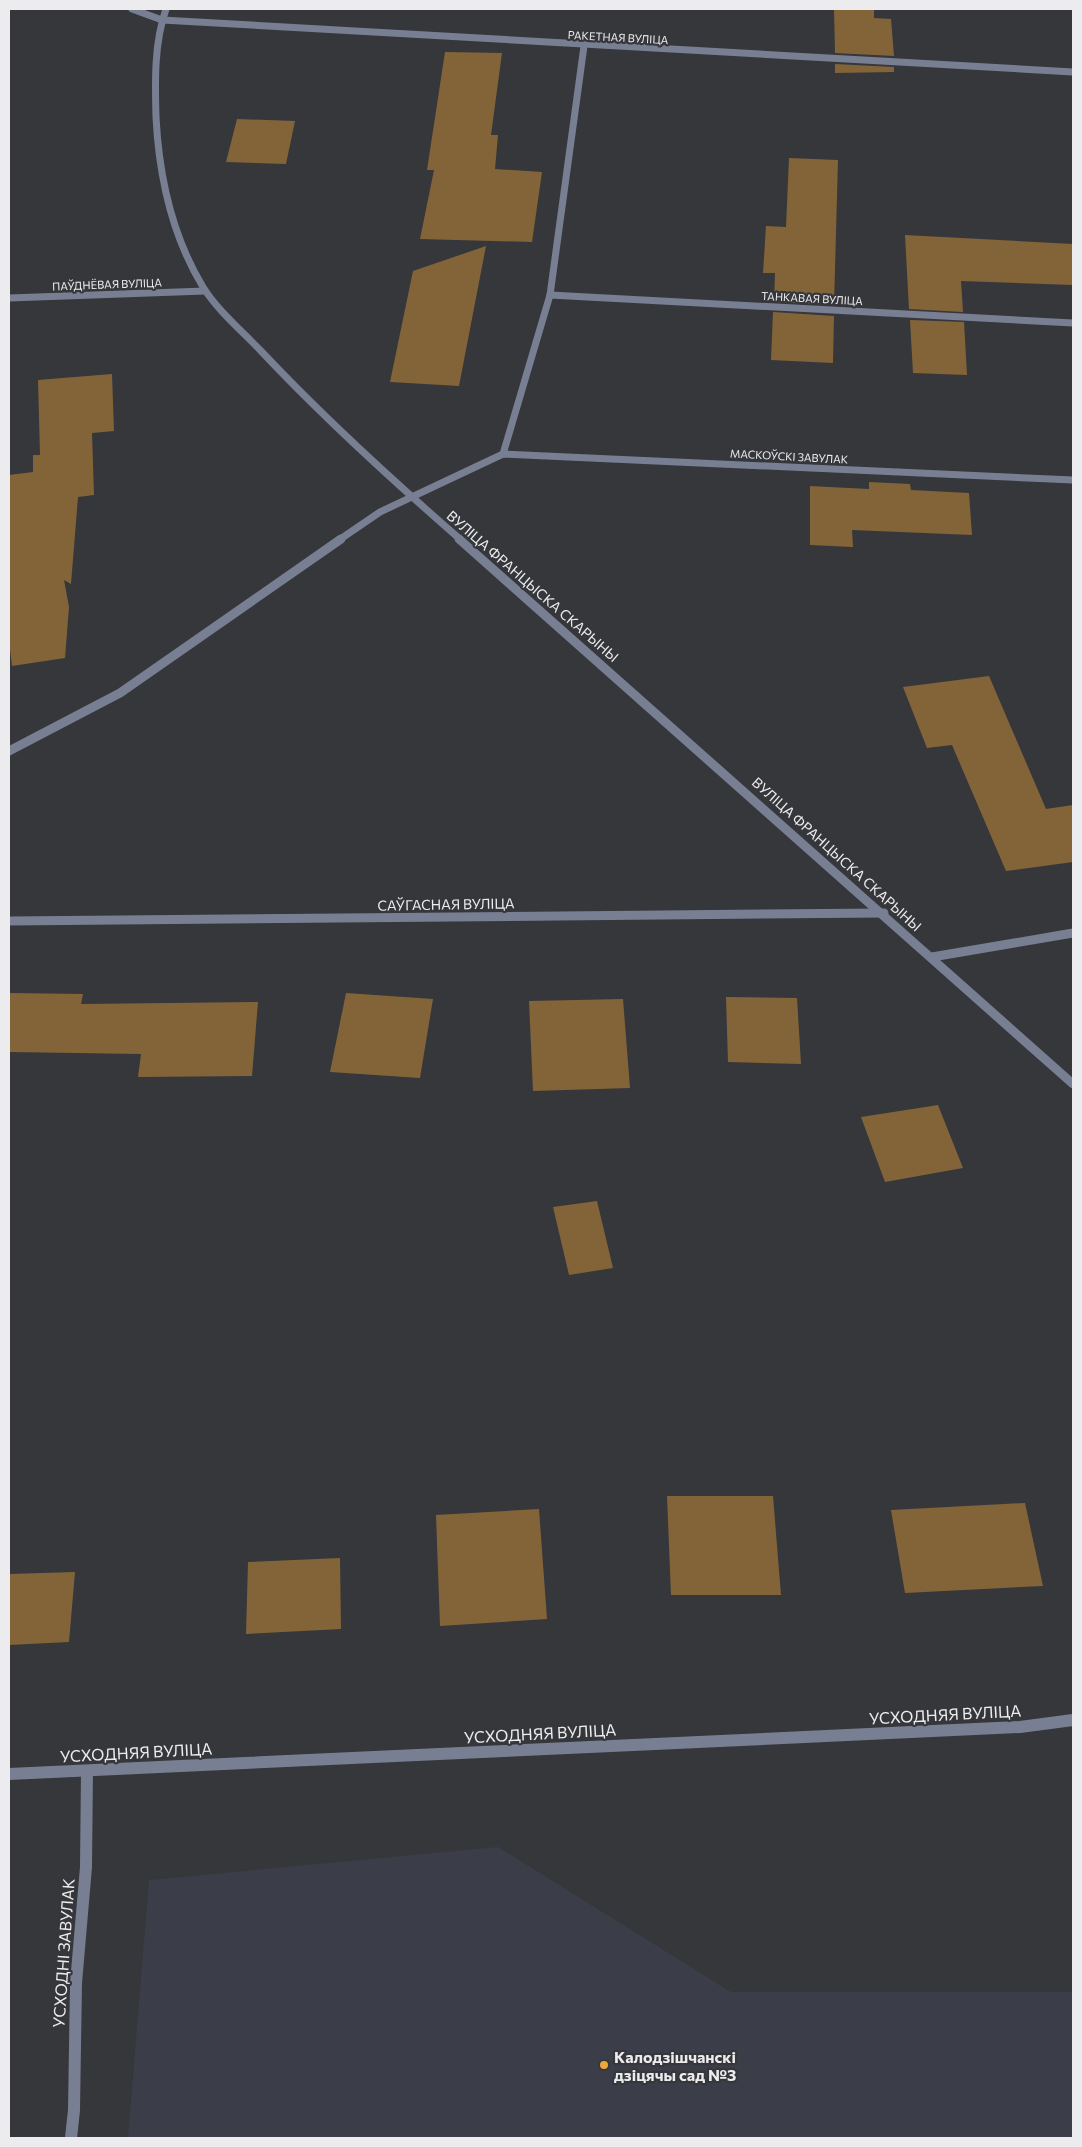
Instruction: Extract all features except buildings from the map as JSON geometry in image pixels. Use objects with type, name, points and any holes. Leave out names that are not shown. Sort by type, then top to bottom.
[{"type":"street","name":"РАКЕТНАЯ ВУЛІЦА","points":[[132,9],[162,20],[584,46],[1073,72]]},
{"type":"street","name":"ВУЛІЦА ФРАНЦЫСКА СКАРЫНЫ","points":[[166,9],[162,20],[156,61],[155,106],[160,167],[186,256],[206,291],[289,382],[411,497],[884,913],[1073,1084]]},
{"type":"street","points":[[9,751],[120,693],[380,512],[503,454],[550,295],[584,46]]},
{"type":"street","name":"ПАЎДНЁВАЯ ВУЛІЦА","points":[[9,298],[206,291]]},
{"type":"street","name":"ТАНКАВАЯ ВУЛІЦА","points":[[550,295],[1073,324]]},
{"type":"street","name":"МАСКОЎСКІ ЗАВУЛАК","points":[[503,454],[1073,480]]},
{"type":"street","name":"САЎГАСНАЯ ВУЛІЦА","points":[[9,921],[884,913]]},
{"type":"street","points":[[932,957],[1073,933]]},
{"type":"street","name":"УСХОДНЯЯ ВУЛІЦА","points":[[9,1774],[1020,1727],[1073,1720]]},
{"type":"street","name":"УСХОДНІ ЗАВУЛАК","points":[[71,2138],[74,2110],[76,1983],[86,1867],[87,1771]]},
{"type":"shaded area","name":"Калодзішчанскі дзіцячы сад №3","points":[[498,1847],[731,1992],[1073,1992],[1073,2138],[128,2138],[149,1880]]},
{"type":"place","name":"Калодзішчанскі дзіцячы сад №3","points":[[604,2065]]}]
